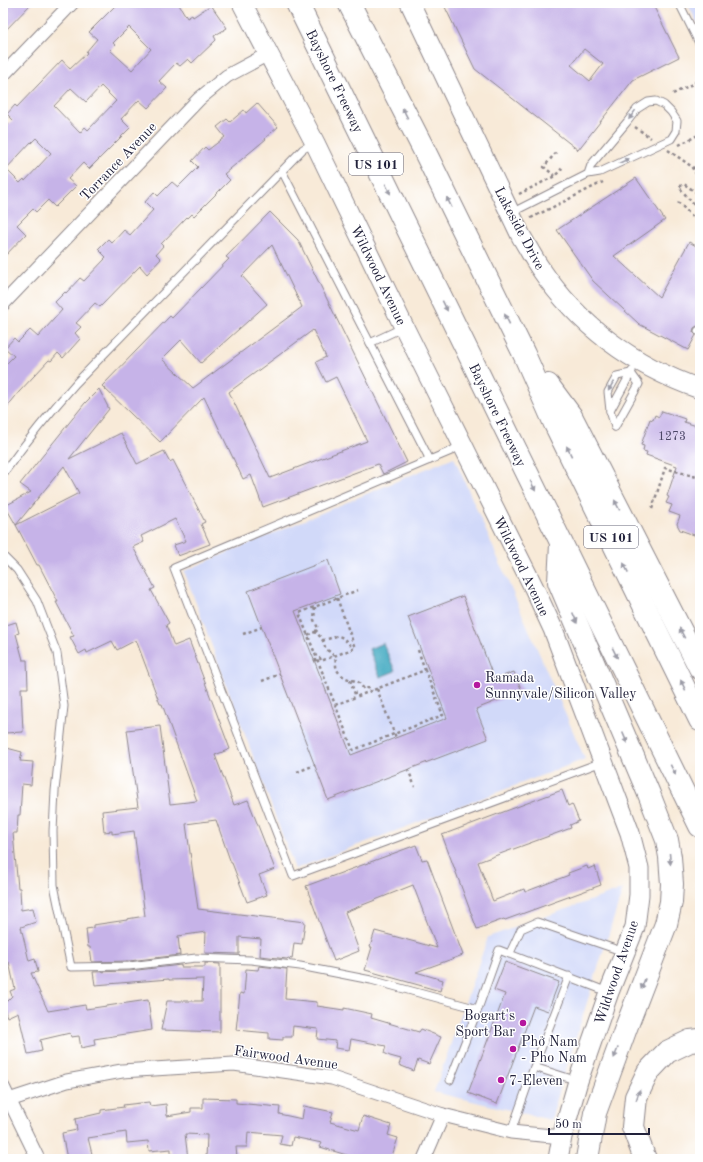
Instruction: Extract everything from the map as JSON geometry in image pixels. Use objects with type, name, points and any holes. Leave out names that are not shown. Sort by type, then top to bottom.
[{"type":"highway","name":"Bayshore Freeway","points":[[297,3],[700,826]]},
{"type":"highway","name":"US 101","points":[[349,3],[423,148],[524,354],[555,424],[700,720]]},
{"type":"highway","points":[[524,354],[571,416],[700,668]]},
{"type":"highway","points":[[561,543],[559,582],[667,840],[672,884],[671,902],[666,924],[595,1113],[587,1159]]},
{"type":"highway","points":[[645,1159],[633,1127],[636,1097],[648,1072],[667,1052],[690,1041],[700,1040]]},
{"type":"street","points":[[3,75],[72,3]]},
{"type":"street","name":"Wildwood Avenue","points":[[242,3],[315,143],[404,327],[457,448],[534,588],[553,629],[630,833],[639,868],[635,927],[609,992],[578,1081],[562,1137],[558,1159]]},
{"type":"street","name":"Lakeside Drive","points":[[410,3],[510,214],[539,267],[562,297],[593,330],[613,344],[635,367],[657,372],[700,389]]},
{"type":"street","name":"Torrance Avenue","points":[[3,304],[199,99],[227,76],[268,54]]},
{"type":"street","name":"Fairwood Avenue","points":[[6,1101],[67,1081],[122,1071],[234,1064],[332,1078],[442,1115],[511,1132],[562,1137]]},
{"type":"street","points":[[3,1087],[6,1101],[38,1159]]},
{"type":"street","points":[[424,1159],[442,1115]]},
{"type":"lane","points":[[679,3],[700,45]]},
{"type":"lane","points":[[510,214],[588,174],[600,172],[671,140],[676,131],[677,121],[671,112],[664,105],[656,101],[648,102],[637,109],[591,165],[588,174]]},
{"type":"lane","points":[[3,474],[50,412],[76,383],[303,149],[315,143]]},
{"type":"lane","points":[[282,171],[430,460]]},
{"type":"lane","points":[[370,343],[404,327]]},
{"type":"lane","points":[[610,411],[635,367]]},
{"type":"lane","points":[[635,367],[639,384],[615,427],[610,411],[608,392],[617,376],[635,367]]},
{"type":"lane","points":[[617,398],[628,404]]},
{"type":"lane","points":[[457,448],[174,568],[293,876],[603,762]]},
{"type":"lane","points":[[3,556],[17,570],[37,601],[57,653],[64,706],[54,791],[54,885],[71,967],[129,966],[196,958],[251,960],[300,966],[371,980],[478,1009]]},
{"type":"lane","points":[[510,953],[521,929],[537,922],[625,952]]},
{"type":"lane","points":[[450,1080],[499,950],[609,992]]},
{"type":"lane","points":[[511,1132],[569,976]]},
{"type":"lane","points":[[534,1067],[578,1081]]},
{"type":"path","points":[[673,94],[700,80]]},
{"type":"path","points":[[627,122],[700,172]]},
{"type":"path","points":[[555,176],[544,168],[557,151]]},
{"type":"path","points":[[519,194],[555,176],[564,166]]},
{"type":"path","points":[[691,166],[700,180]]},
{"type":"path","points":[[678,202],[695,219],[700,212],[679,188],[684,184],[700,195]]},
{"type":"path","points":[[700,224],[696,228],[700,230]]},
{"type":"path","points":[[652,509],[665,468],[700,478]]},
{"type":"path","points":[[358,590],[298,613],[335,705],[351,751],[395,736],[443,716],[418,650]]},
{"type":"path","points":[[337,598],[355,648]]},
{"type":"path","points":[[315,606],[314,620],[318,628],[316,631],[327,650],[334,656],[335,665],[338,671],[350,680],[357,682],[364,689],[369,688],[372,691]]},
{"type":"path","points":[[243,634],[262,627]]},
{"type":"path","points":[[308,635],[314,632],[317,633]]},
{"type":"path","points":[[322,640],[328,640],[337,636],[344,640],[349,646],[355,648]]},
{"type":"path","points":[[316,660],[320,658],[321,661],[355,648]]},
{"type":"path","points":[[335,705],[425,670]]},
{"type":"path","points":[[262,681],[280,674]]},
{"type":"path","points":[[350,680],[356,697]]},
{"type":"path","points":[[377,689],[395,736]]},
{"type":"path","points":[[297,772],[315,765]]},
{"type":"path","points":[[408,769],[415,788]]},
{"type":"shaded area","points":[[687,3],[700,3],[700,28]]},
{"type":"shaded area","points":[[454,457],[585,759],[295,869],[184,571]]},
{"type":"shaded area","points":[[623,889],[551,1120],[434,1092],[488,937]]},
{"type":"water","points":[[383,643],[395,671],[380,677],[369,649]]},
{"type":"building","points":[[3,3],[32,3],[3,33]]},
{"type":"building","points":[[118,3],[178,3],[187,18],[192,15],[193,17],[211,5],[227,28],[214,36],[216,40],[192,63],[188,59],[180,66],[176,63],[159,81],[167,88],[148,108],[139,100],[121,119],[130,128],[89,169],[83,163],[68,179],[76,186],[55,207],[48,200],[36,212],[33,209],[17,225],[26,234],[3,258],[3,130],[13,120],[7,114],[15,105],[17,107],[62,60],[70,69],[87,53],[86,52],[97,39],[89,32]],"holes":[[[129,27],[151,49],[132,70],[110,50],[115,45],[113,43]],[[101,86],[116,101],[88,130],[85,127],[80,133],[54,106],[71,88],[86,102]],[[36,138],[51,153],[25,181],[24,179],[20,183],[6,169]]]},
{"type":"building","points":[[443,3],[652,3],[679,57],[633,80],[578,150],[475,69]],"holes":[[[584,49],[603,64],[590,81],[571,65]]]},
{"type":"building","points":[[257,103],[278,127],[224,174],[230,180],[194,216],[192,214],[188,218],[187,217],[161,244],[163,246],[156,254],[161,259],[147,274],[140,266],[100,307],[95,303],[76,323],[81,327],[75,333],[80,339],[63,358],[58,353],[51,361],[49,360],[19,392],[3,412],[3,367],[14,356],[5,348],[14,338],[18,342],[30,330],[38,337],[62,310],[55,302],[80,278],[84,281],[105,259],[106,257],[98,249],[108,239],[112,243],[124,230],[130,235],[153,210],[145,202],[154,192],[158,196],[172,182],[178,187],[198,167],[192,161],[205,147],[208,150],[225,137],[217,127],[227,119],[230,122],[244,110],[246,113]]},
{"type":"building","points":[[636,178],[665,220],[614,256],[659,297],[689,242],[700,248],[700,326],[694,328],[693,332],[696,335],[688,350],[639,324],[593,281],[557,230]]},
{"type":"building","points":[[270,212],[298,240],[407,462],[383,474],[378,464],[263,507],[251,475],[243,479],[204,397],[160,442],[102,386],[170,316],[172,318],[229,259],[226,257]],"holes":[[[272,245],[302,307],[193,388],[162,359],[181,340],[201,363],[267,304],[242,276]],[[313,330],[326,357],[316,362],[326,382],[336,377],[367,441],[270,478],[229,392]]]},
{"type":"building","points":[[99,389],[109,409],[69,459],[121,433],[137,464],[164,451],[170,462],[173,460],[205,522],[201,524],[210,544],[178,556],[174,545],[186,541],[175,519],[141,536],[144,542],[133,547],[155,588],[151,590],[169,623],[166,625],[174,646],[189,640],[230,749],[215,755],[234,805],[248,800],[275,869],[259,875],[267,895],[247,902],[216,820],[186,824],[198,909],[305,922],[302,944],[294,943],[292,959],[260,956],[261,939],[239,937],[239,954],[205,953],[206,932],[178,936],[180,955],[129,961],[92,962],[90,947],[88,947],[86,929],[93,928],[93,925],[145,916],[134,831],[112,834],[112,831],[104,832],[102,811],[138,807],[127,730],[160,726],[170,804],[197,801],[162,704],[160,704],[136,640],[117,650],[112,641],[87,653],[86,650],[79,654],[70,637],[74,636],[56,602],[58,602],[5,506],[31,492],[20,484],[85,403]],"holes":[[[64,466],[79,493],[16,525]]]},
{"type":"building","points":[[662,411],[685,419],[684,422],[700,427],[700,537],[680,530],[677,524],[680,516],[669,512],[672,505],[666,503],[677,466],[646,455],[647,452],[643,451],[644,446],[641,445],[650,419],[653,420],[655,415],[659,417]]},
{"type":"building","name":"Ramada Sunnyvale/Silicon Valley","points":[[328,560],[340,594],[295,611],[351,755],[447,718],[408,617],[463,596],[494,679],[514,672],[522,691],[476,709],[488,739],[328,800],[248,591]]},
{"type":"building","points":[[16,622],[19,633],[16,634],[23,660],[27,660],[28,688],[21,688],[23,732],[5,733],[5,718],[3,718],[3,626]]},
{"type":"building","points":[[3,747],[22,752],[20,761],[33,762],[31,785],[22,784],[17,833],[13,833],[18,888],[20,888],[21,910],[33,908],[36,922],[21,927],[29,961],[35,959],[38,972],[31,973],[48,1011],[85,1005],[86,1009],[148,1000],[152,1030],[94,1039],[95,1045],[81,1048],[79,1036],[71,1037],[70,1033],[40,1040],[42,1051],[28,1054],[18,1012],[7,1017],[3,1005],[12,996],[10,991],[15,989],[9,962],[3,963]]},
{"type":"building","points":[[562,790],[568,806],[572,804],[579,821],[570,825],[571,828],[478,862],[493,901],[524,889],[525,892],[569,875],[568,873],[587,866],[588,869],[595,866],[601,885],[477,929],[442,835]]},
{"type":"building","points":[[416,845],[422,860],[427,859],[463,955],[416,972],[443,980],[440,991],[365,970],[375,931],[437,948],[413,885],[345,912],[359,951],[334,961],[306,886]]},
{"type":"building","points":[[505,962],[559,982],[548,1011],[534,1006],[497,1104],[468,1093],[505,994],[494,990]]},
{"type":"building","points":[[205,963],[220,964],[220,1032],[161,1030],[167,1001],[202,1001],[203,979],[169,979],[95,985],[93,972],[129,971],[181,965],[181,967],[205,967]]},
{"type":"building","points":[[259,966],[287,969],[285,999],[317,1002],[317,1006],[344,1010],[344,1008],[372,1014],[371,1018],[419,1032],[421,1029],[441,1037],[429,1064],[418,1060],[414,1071],[399,1065],[401,1059],[384,1053],[386,1046],[351,1039],[349,1050],[335,1048],[336,1041],[317,1039],[318,1029],[293,1026],[292,1037],[283,1037],[283,1040],[269,1039],[269,1033],[236,1030],[240,993],[244,994],[246,969],[258,970]]},
{"type":"building","points":[[203,1098],[236,1099],[236,1103],[280,1107],[279,1114],[302,1119],[304,1106],[333,1112],[330,1122],[359,1130],[363,1116],[391,1125],[388,1135],[398,1138],[391,1159],[349,1159],[350,1156],[320,1147],[322,1143],[293,1137],[291,1146],[280,1144],[282,1135],[248,1132],[247,1147],[236,1147],[237,1158],[206,1159],[207,1135],[185,1134],[188,1159],[171,1159],[171,1149],[149,1151],[148,1141],[127,1143],[126,1132],[88,1138],[92,1154],[67,1159],[62,1133],[77,1130],[75,1119],[101,1113],[101,1110],[124,1107],[123,1105],[149,1102],[150,1106],[166,1104],[167,1116],[191,1112],[191,1108],[203,1108]]},
{"type":"place","name":"Ramada Sunnyvale/Silicon Valley","points":[[477,685]]},
{"type":"place","name":"Bogart's Sport Bar","points":[[523,1023]]},
{"type":"place","name":"Phở Nam - Pho Nam","points":[[513,1049]]},
{"type":"place","name":"7-Eleven","points":[[501,1080]]}]
